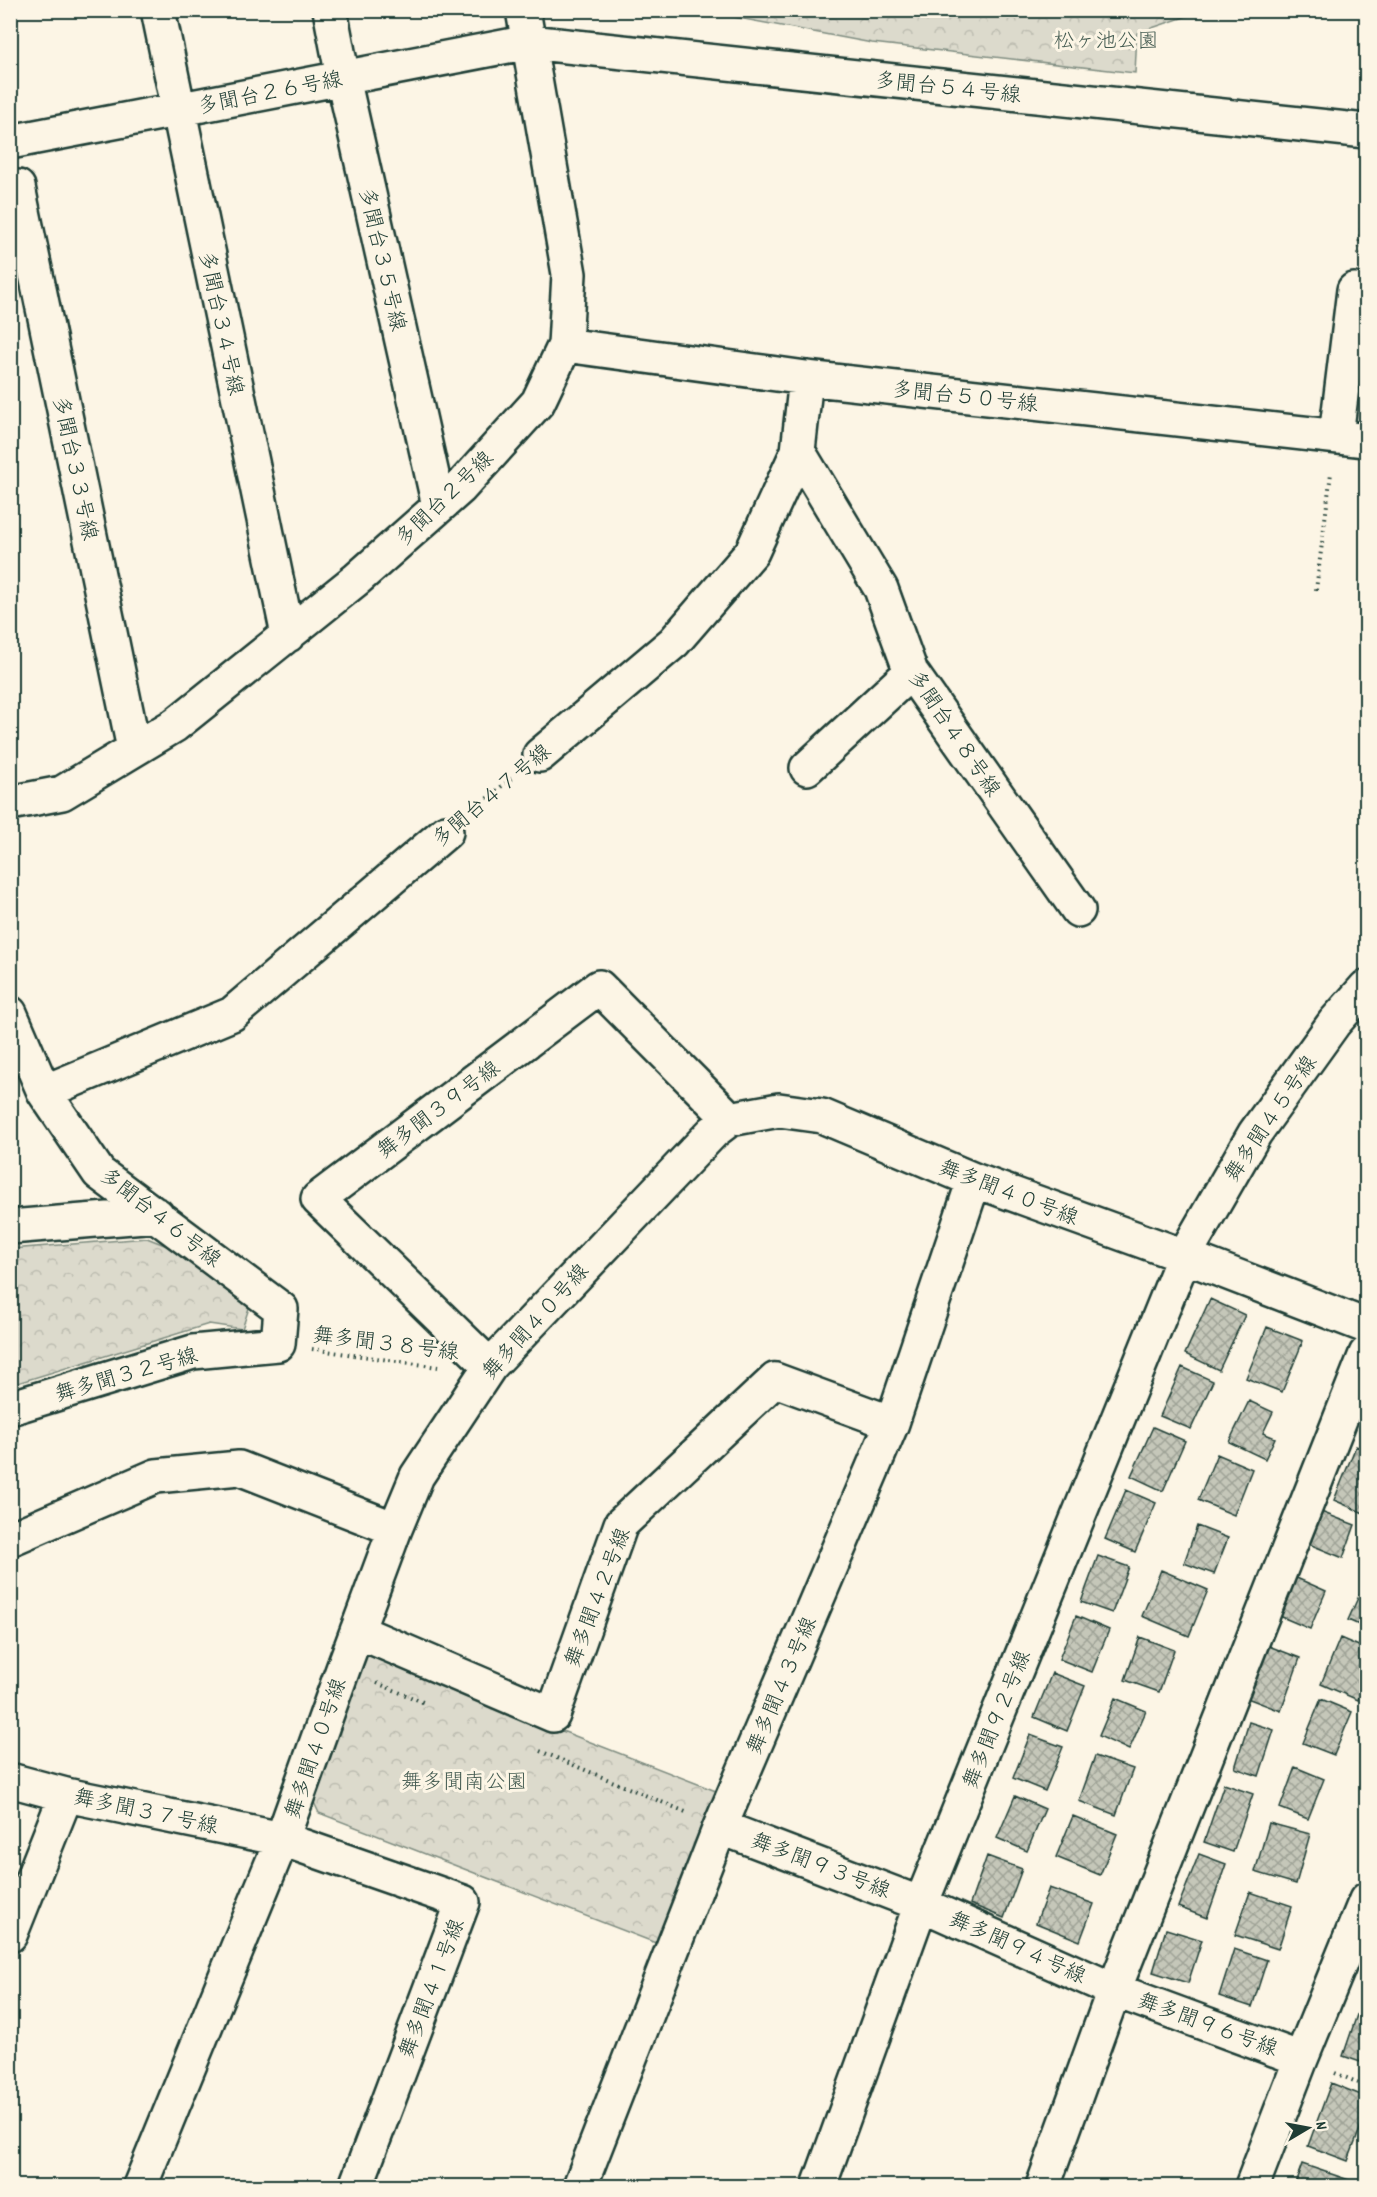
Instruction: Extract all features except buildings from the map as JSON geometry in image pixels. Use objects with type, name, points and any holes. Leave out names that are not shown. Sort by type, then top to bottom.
[{"type":"street","name":"多聞台３４号線","points":[[158,10],[288,635]]},
{"type":"street","name":"多聞台３５号線","points":[[330,10],[343,78],[439,506]]},
{"type":"street","name":"多聞台２号線","points":[[10,803],[62,793],[175,725],[357,579],[460,488],[538,402],[565,345],[569,274],[523,10]]},
{"type":"street","name":"多聞台２６号線","points":[[10,142],[529,42]]},
{"type":"street","name":"多聞台５４号線","points":[[529,42],[1366,131]]},
{"type":"street","name":"多聞台３３号線","points":[[18,187],[134,749]]},
{"type":"street","points":[[1345,447],[1354,290]]},
{"type":"street","name":"多聞台５０号線","points":[[565,345],[1345,447]]},
{"type":"street","name":"多聞台４７号線","points":[[540,754],[674,642],[752,552],[798,451],[806,378]]},
{"type":"street","name":"多聞台４８号線","points":[[798,451],[881,589],[911,672],[1078,910]]},
{"type":"street","points":[[807,768],[911,672]]},
{"type":"street","name":"多聞台４７号線","points":[[44,1092],[232,1014],[446,832]]},
{"type":"street","name":"舞多聞３９号線","points":[[490,1366],[318,1199],[599,987],[730,1119]]},
{"type":"street","name":"舞多聞４５号線","points":[[1184,1256],[1255,1133],[1335,1023],[1366,987]]},
{"type":"street","name":"多聞台４６号線","points":[[10,1013],[44,1092],[99,1173],[281,1309],[278,1344]]},
{"type":"street","name":"舞多聞４０号線","points":[[140,2187],[282,1839],[394,1529],[417,1476],[490,1366],[712,1131],[730,1119],[779,1110],[822,1116],[974,1180],[1184,1256],[1366,1326]]},
{"type":"street","name":"舞多聞４３号線","points":[[580,2187],[720,1827],[892,1423],[974,1180]]},
{"type":"street","points":[[10,1227],[157,1215]]},
{"type":"street","name":"舞多聞９２号線","points":[[819,2187],[921,1904],[1184,1256]]},
{"type":"street","name":"舞多聞３２号線","points":[[10,1408],[193,1352],[278,1344]]},
{"type":"street","points":[[1043,2187],[1114,1990],[1366,1354]]},
{"type":"street","name":"舞多聞４２号線","points":[[357,1631],[553,1715],[621,1524],[775,1380],[892,1423]]},
{"type":"street","points":[[10,1539],[156,1476],[239,1468],[394,1529]]},
{"type":"street","name":"舞多聞３７号線","points":[[10,1780],[66,1795],[282,1839]]},
{"type":"street","points":[[10,1935],[66,1795]]},
{"type":"street","name":"舞多聞９３号線","points":[[720,1827],[921,1904]]},
{"type":"street","name":"舞多聞４１号線","points":[[282,1839],[463,1902],[356,2187]]},
{"type":"street","points":[[1252,2187],[1366,1900]]},
{"type":"street","name":"舞多聞９４号線","points":[[921,1904],[1114,1990]]},
{"type":"street","name":"舞多聞９６号線","points":[[1114,1990],[1301,2059]]},
{"type":"path","points":[[1358,257],[1366,189]]},
{"type":"path","points":[[1316,590],[1345,447]]},
{"type":"path","name":"多聞台４７号線","points":[[446,832],[540,754]]},
{"type":"path","name":"舞多聞３８号線","points":[[278,1344],[455,1369],[490,1366]]},
{"type":"green space","name":"松ヶ池公園","points":[[701,11],[1202,11],[1137,33],[1135,73],[872,43]]},
{"type":"green space","points":[[147,1238],[197,1258],[251,1302],[242,1329],[209,1324],[11,1385],[11,1249]]},
{"type":"green space","name":"舞多聞南公園","points":[[365,1654],[721,1793],[661,1945],[319,1813],[309,1792]]}]
